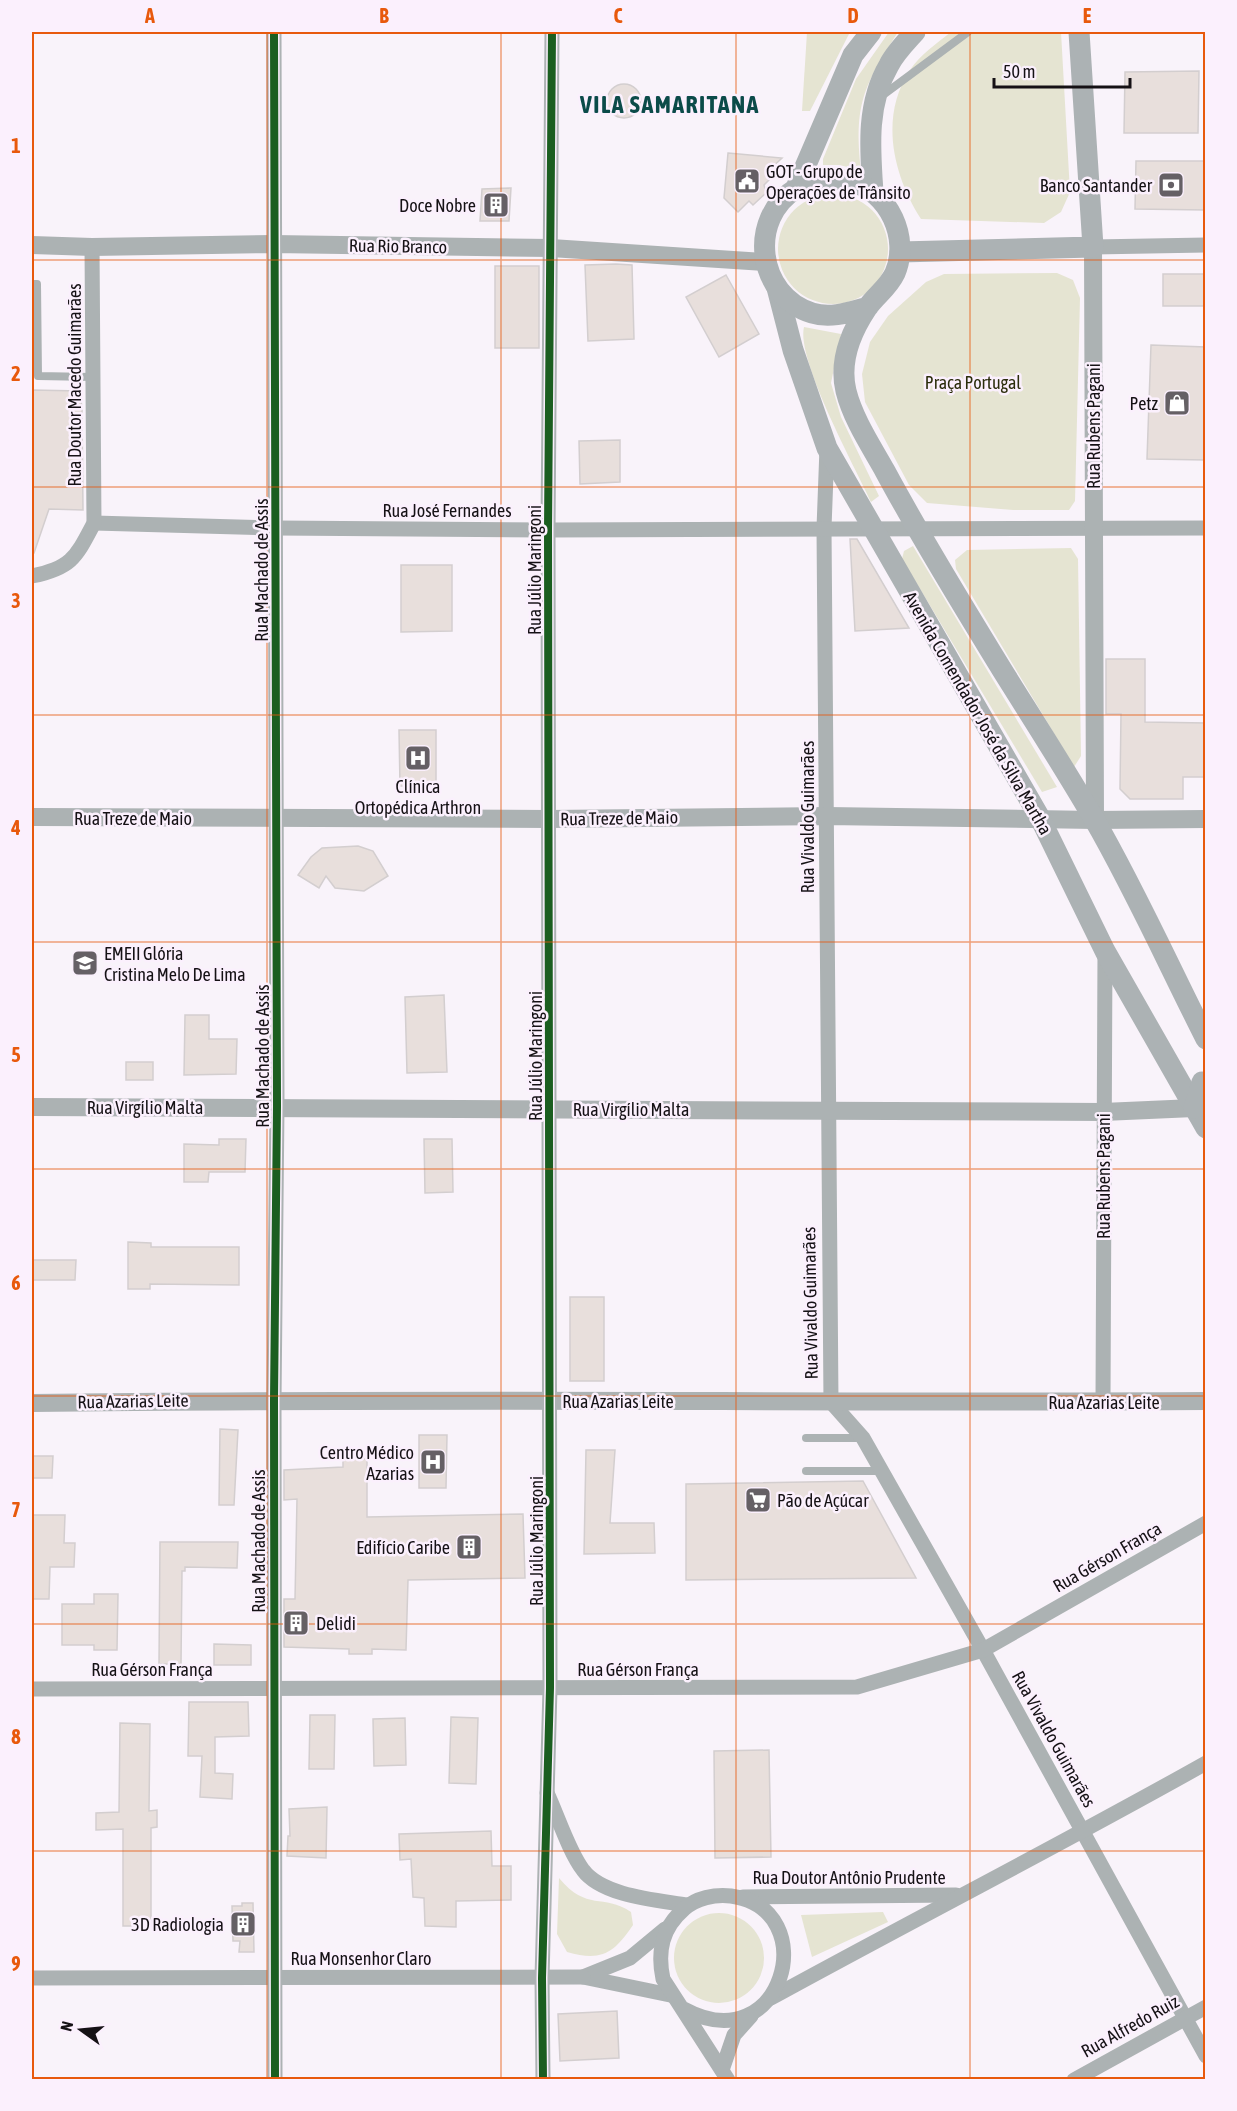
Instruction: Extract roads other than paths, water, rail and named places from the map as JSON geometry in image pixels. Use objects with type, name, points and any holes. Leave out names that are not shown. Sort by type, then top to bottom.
[{"type":"main road","points":[[796,188],[854,55],[871,32]]},
{"type":"main road","points":[[873,192],[870,146],[874,101],[889,64],[915,32]]},
{"type":"main road","name":"Rua Rubens Pagani","points":[[1079,32],[1093,246]]},
{"type":"main road","points":[[868,307],[836,315],[814,313],[793,304],[777,288],[765,262],[764,241],[769,220],[780,202],[796,188],[815,180],[836,178],[856,182],[873,192],[889,209],[898,230],[900,252],[897,269],[889,285],[868,307],[849,342],[843,363],[846,391],[856,418],[915,528],[1095,820],[1206,1039]]},
{"type":"main road","points":[[900,252],[1093,246]]},
{"type":"main road","name":"Avenida Comendador José da Silva Martha","points":[[777,288],[793,350],[826,448],[1040,818],[1105,951],[1200,1111],[1206,1128]]},
{"type":"main road","points":[[1200,1111],[1202,1082],[1206,1083]]},
{"type":"street","name":"Rua Machado de Assis","points":[[274,32],[277,1106],[273,1688],[275,2079]]},
{"type":"street","name":"Rua Júlio Maringoni","points":[[543,2079],[542,1978],[550,1688],[551,1108],[548,530],[552,32]]},
{"type":"street","name":"Rua Rio Branco","points":[[32,245],[92,248],[273,244],[551,248],[765,262]]},
{"type":"street","points":[[1093,246],[1206,245]]},
{"type":"street","name":"Rua Rubens Pagani","points":[[1093,246],[1095,820]]},
{"type":"street","name":"Rua Doutor Macedo Guimarães","points":[[92,248],[94,523]]},
{"type":"street","name":"Rua Vivaldo Guimarães","points":[[826,448],[824,528],[827,1110],[831,1402],[863,1438],[882,1471],[1206,2056]]},
{"type":"street","points":[[32,576],[56,572],[76,556],[94,523]]},
{"type":"street","name":"Rua José Fernandes","points":[[94,523],[276,528],[548,530],[915,528]]},
{"type":"street","points":[[915,528],[1094,530],[1206,528]]},
{"type":"street","name":"Rua Treze de Maio","points":[[32,817],[549,819],[827,816],[1095,820],[1206,819]]},
{"type":"street","name":"Rua Rubens Pagani","points":[[1103,1401],[1105,951]]},
{"type":"street","name":"Rua Virgílio Malta","points":[[32,1107],[277,1106],[1200,1111]]},
{"type":"street","name":"Rua Azarias Leite","points":[[32,1403],[274,1400],[1206,1401]]},
{"type":"street","name":"Rua Gérson França","points":[[32,1689],[857,1687],[983,1650],[1206,1523]]},
{"type":"street","name":"Rua Doutor Antônio Prudente","points":[[771,1998],[959,1895],[1083,1832],[1206,1763]]},
{"type":"street","points":[[546,1790],[583,1870],[600,1885],[632,1895],[687,1905]]},
{"type":"street","points":[[583,1977],[630,1959],[667,1928],[687,1905],[704,1898],[722,1895],[739,1897],[758,1906],[773,1920],[782,1939],[785,1960],[781,1980],[771,1998],[754,2012],[734,2035],[725,2075]]},
{"type":"street","name":"Rua Doutor Antônio Prudente","points":[[739,1897],[959,1895]]},
{"type":"street","points":[[667,1928],[661,1944],[659,1961],[663,1979],[670,1995],[684,2009],[725,2075]]},
{"type":"street","points":[[583,1977],[670,1995]]},
{"type":"street","name":"Rua Monsenhor Claro","points":[[32,1978],[583,1977]]},
{"type":"street","name":"Rua Alfredo Ruiz","points":[[1074,2079],[1206,2007]]},
{"type":"street","points":[[684,2009],[700,2018],[719,2021],[737,2020],[754,2012]]},
{"type":"lane","points":[[874,101],[968,32]]},
{"type":"lane","points":[[32,284],[37,284],[38,376],[93,377]]},
{"type":"lane","points":[[806,1438],[863,1438]]},
{"type":"lane","points":[[806,1471],[882,1471]]},
{"type":"place","name":"GOT - Grupo de Operações de Trânsito","points":[[747,181]]},
{"type":"place","name":"Banco Santander","points":[[1171,185]]},
{"type":"place","name":"Doce Nobre","points":[[496,205]]},
{"type":"place","name":"Petz","points":[[1177,403]]},
{"type":"place","name":"Clínica Ortopédica Arthron","points":[[418,758]]},
{"type":"place","name":"EMEII Glória Cristina Melo De Lima","points":[[85,963]]},
{"type":"place","name":"Centro Médico Azarias","points":[[433,1462]]},
{"type":"place","name":"Pão de Açúcar","points":[[758,1500]]},
{"type":"place","name":"Edifício Caribe","points":[[469,1547]]},
{"type":"place","name":"Delidi","points":[[296,1623]]},
{"type":"place","name":"3D Radiologia","points":[[243,1924]]},
{"type":"district","name":"VILA SAMARITANA","points":[[670,104]]},
{"type":"park label","name":"Praça Portugal","points":[[973,382]]}]
